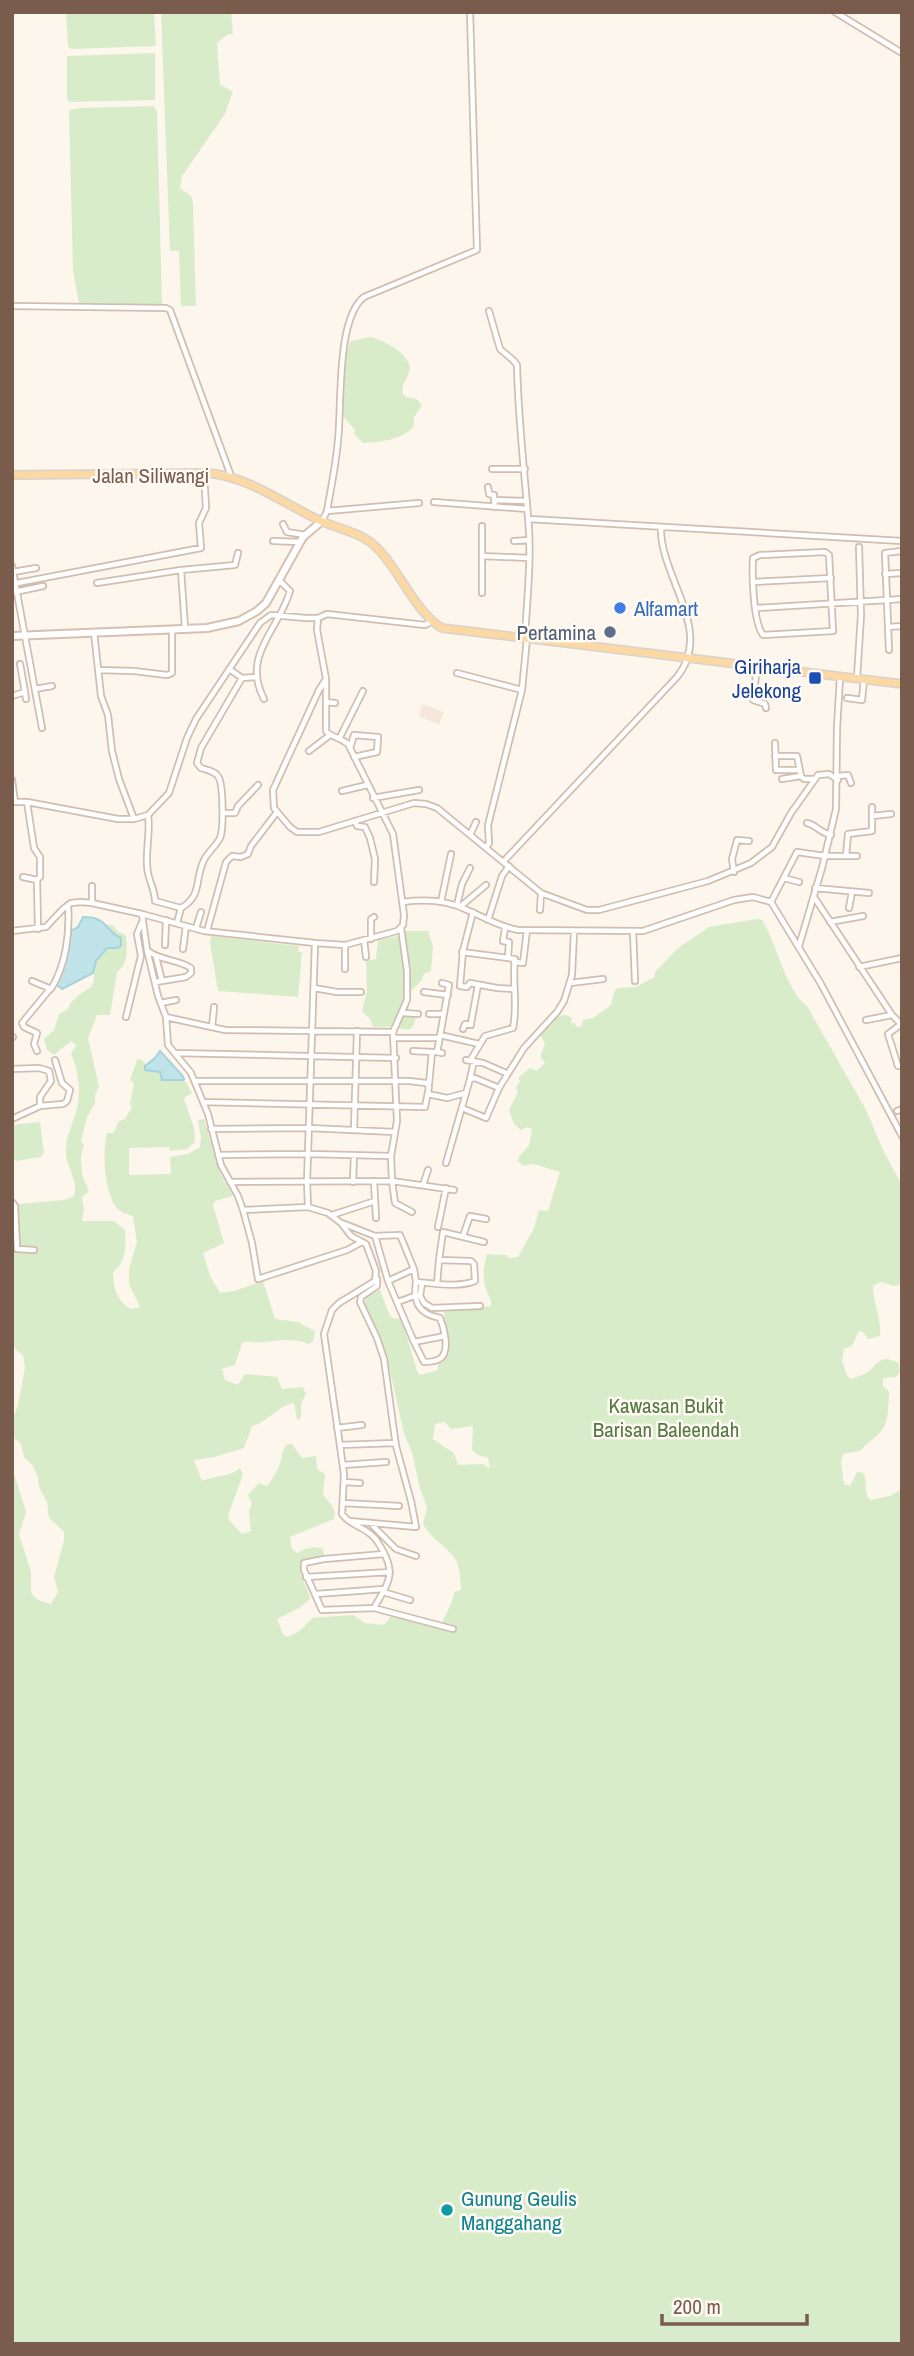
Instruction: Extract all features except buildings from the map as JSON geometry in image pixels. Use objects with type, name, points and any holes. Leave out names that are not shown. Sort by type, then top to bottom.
[{"type":"main road","name":"Jalan Siliwangi","points":[[12,475],[204,473],[231,477],[322,522],[350,530],[373,544],[428,624]]},
{"type":"main road","points":[[12,636],[223,625],[251,615],[266,603],[300,542],[322,522]]},
{"type":"main road","points":[[428,624],[442,628],[902,684]]},
{"type":"street","points":[[322,522],[327,511],[339,439],[345,337],[355,306],[364,297],[477,250],[470,12]]},
{"type":"street","points":[[835,12],[902,53]]},
{"type":"street","points":[[12,306],[170,310],[231,477]]},
{"type":"street","points":[[486,849],[489,843],[488,825],[523,689],[529,558],[517,365],[500,349],[489,311]]},
{"type":"street","points":[[492,468],[525,469]]},
{"type":"street","points":[[13,584],[201,548],[199,523],[206,508],[204,473]]},
{"type":"street","points":[[488,487],[488,494],[494,495],[494,503]]},
{"type":"street","points":[[435,502],[527,501]]},
{"type":"street","points":[[327,511],[419,503]]},
{"type":"street","points":[[494,503],[527,509]]},
{"type":"street","points":[[528,519],[902,541]]},
{"type":"street","points":[[283,524],[287,532],[306,535]]},
{"type":"street","points":[[482,526],[482,593]]},
{"type":"street","points":[[488,920],[507,864],[683,669],[690,629],[663,550],[661,527]]},
{"type":"street","points":[[513,541],[529,540]]},
{"type":"street","points":[[273,541],[300,542]]},
{"type":"street","points":[[859,547],[861,707]]},
{"type":"street","points":[[890,650],[885,553],[902,551]]},
{"type":"street","points":[[97,583],[235,565],[237,553]]},
{"type":"street","points":[[828,553],[834,629],[830,632],[763,635],[760,632],[754,582],[752,560],[755,556],[828,553]]},
{"type":"street","points":[[482,556],[529,558]]},
{"type":"street","points":[[12,566],[13,584],[42,728]]},
{"type":"street","points":[[13,572],[36,568]]},
{"type":"street","points":[[181,570],[185,628]]},
{"type":"street","points":[[885,574],[902,573]]},
{"type":"street","points":[[754,582],[831,578]]},
{"type":"street","points":[[264,699],[256,677],[260,652],[290,591],[279,580]]},
{"type":"street","points":[[15,592],[43,586]]},
{"type":"street","points":[[756,608],[902,599]]},
{"type":"street","points":[[12,780],[13,802],[27,802],[118,819],[134,819],[148,815],[172,788],[187,738],[196,719],[260,623],[270,615],[318,618],[327,614],[428,624]]},
{"type":"street","points":[[318,618],[317,630],[326,679],[326,730],[330,735],[340,737],[350,749],[395,844],[403,902],[401,928],[407,971],[407,1000],[394,1035],[397,1106],[391,1181],[395,1203],[412,1212]]},
{"type":"street","points":[[888,627],[902,626]]},
{"type":"street","points":[[98,670],[167,675],[172,673],[172,629]]},
{"type":"street","points":[[94,632],[101,696],[108,715],[115,761],[134,819]]},
{"type":"street","points":[[20,664],[26,699]]},
{"type":"street","points":[[757,666],[753,700],[764,703],[766,708]]},
{"type":"street","points":[[229,669],[242,678],[256,677]]},
{"type":"street","points":[[457,673],[523,689]]},
{"type":"street","points":[[798,948],[836,809],[840,676]]},
{"type":"street","points":[[177,923],[181,908],[197,891],[204,860],[220,838],[223,827],[220,780],[213,772],[201,768],[198,760],[201,748],[242,678]]},
{"type":"street","points":[[326,679],[276,780],[272,803],[290,827],[297,832],[320,832],[383,815],[414,803],[426,804],[437,808],[541,893],[587,910],[599,910],[690,887],[734,872],[751,863],[772,846],[818,775],[829,774],[838,778],[848,775],[851,783]]},
{"type":"street","points":[[35,689],[52,686]]},
{"type":"street","points":[[340,737],[363,691]]},
{"type":"street","points":[[12,696],[25,692]]},
{"type":"street","points":[[847,698],[862,700]]},
{"type":"street","points":[[326,702],[335,703]]},
{"type":"street","points":[[309,751],[330,735]]},
{"type":"street","points":[[350,749],[354,735],[378,737],[377,752],[354,757]]},
{"type":"street","points":[[775,743],[777,770],[800,773]]},
{"type":"street","points":[[775,756],[797,756],[804,779],[814,779]]},
{"type":"street","points":[[782,779],[800,773]]},
{"type":"street","points":[[223,813],[235,814],[239,805],[258,785]]},
{"type":"street","points":[[342,791],[367,785]]},
{"type":"street","points":[[373,799],[418,790]]},
{"type":"street","points":[[27,802],[34,848],[40,858],[40,877],[37,880],[38,929]]},
{"type":"street","points":[[846,856],[848,834],[872,831],[872,807]]},
{"type":"street","points":[[207,931],[226,862],[232,856],[248,855],[251,846],[277,812]]},
{"type":"street","points":[[872,816],[891,814]]},
{"type":"street","points":[[148,815],[148,870],[155,891],[155,901],[181,908]]},
{"type":"street","points":[[355,821],[357,826],[365,827],[370,838],[375,859],[374,882]]},
{"type":"street","points":[[470,835],[476,822]]},
{"type":"street","points":[[807,823],[813,824],[822,833],[831,835]]},
{"type":"street","points":[[734,872],[732,859],[737,840],[748,841]]},
{"type":"street","points":[[771,902],[797,852],[825,856],[857,856]]},
{"type":"street","points":[[441,902],[451,854]]},
{"type":"street","points":[[460,907],[462,884],[470,868]]},
{"type":"street","points":[[23,877],[37,880]]},
{"type":"street","points":[[784,878],[799,882]]},
{"type":"street","points":[[460,907],[486,885]]},
{"type":"street","points":[[92,886],[92,903]]},
{"type":"street","points":[[815,888],[869,893]]},
{"type":"street","points":[[849,908],[852,892]]},
{"type":"street","points":[[540,910],[541,893]]},
{"type":"street","points":[[813,896],[901,1025],[888,1034],[898,1066]]},
{"type":"street","points":[[403,902],[441,902],[473,912],[505,928],[574,931],[655,929],[734,900],[753,897],[771,902],[821,984],[902,1136]]},
{"type":"street","points":[[12,931],[46,927],[68,905],[92,903],[207,931],[315,943],[345,945],[401,928]]},
{"type":"street","points":[[37,1051],[34,1044],[37,1033],[24,1027],[22,1023],[51,989],[59,975],[68,930],[68,905]]},
{"type":"street","points":[[196,928],[201,912]]},
{"type":"street","points":[[473,912],[463,952],[460,986],[467,987],[470,983],[513,989]]},
{"type":"street","points":[[142,914],[147,950],[159,981]]},
{"type":"street","points":[[830,922],[863,916]]},
{"type":"street","points":[[371,939],[371,919],[374,917]]},
{"type":"street","points":[[165,945],[166,920]]},
{"type":"street","points":[[126,1017],[141,956],[137,934],[142,921]]},
{"type":"street","points":[[183,949],[187,926]]},
{"type":"street","points":[[505,928],[503,941],[509,942],[508,957]]},
{"type":"street","points":[[514,962],[523,963],[527,930]]},
{"type":"street","points":[[462,1108],[486,1118],[506,1073],[564,1002],[570,983],[574,931]]},
{"type":"street","points":[[633,931],[635,981]]},
{"type":"street","points":[[364,940],[366,957]]},
{"type":"street","points":[[308,1207],[315,943]]},
{"type":"street","points":[[345,945],[345,969]]},
{"type":"street","points":[[147,950],[156,957],[178,961],[191,968],[189,976],[159,981]]},
{"type":"street","points":[[446,1163],[470,1079],[470,1060],[485,1036],[513,1028],[516,1014],[513,989],[514,958],[463,952]]},
{"type":"street","points":[[156,957],[168,1045],[195,1081],[218,1155],[243,1210],[258,1279],[347,1251],[362,1242]]},
{"type":"street","points":[[859,967],[902,958]]},
{"type":"street","points":[[570,983],[603,979]]},
{"type":"street","points":[[32,981],[51,989]]},
{"type":"street","points":[[203,1102],[425,1107],[448,995],[449,984],[442,983]]},
{"type":"street","points":[[463,1029],[465,1024],[471,1025],[478,985]]},
{"type":"street","points":[[314,988],[361,992]]},
{"type":"street","points":[[424,992],[448,995]]},
{"type":"street","points":[[161,1003],[176,1000]]},
{"type":"street","points":[[212,1027],[214,1007]]},
{"type":"street","points":[[403,1013],[418,1014]]},
{"type":"street","points":[[429,1014],[444,1014]]},
{"type":"street","points":[[866,1020],[892,1015]]},
{"type":"street","points":[[166,1017],[225,1030],[357,1031],[439,1037],[479,1044]]},
{"type":"street","points":[[354,1130],[357,1031]]},
{"type":"street","points":[[413,1051],[437,1052]]},
{"type":"street","points":[[174,1053],[396,1058]]},
{"type":"street","points":[[12,1118],[40,1106],[63,1104],[70,1095],[70,1088],[62,1083],[55,1060]]},
{"type":"street","points":[[470,1060],[506,1073]]},
{"type":"street","points":[[12,1069],[49,1070],[51,1081],[40,1097],[40,1106]]},
{"type":"street","points":[[470,1079],[475,1078],[499,1088]]},
{"type":"street","points":[[195,1081],[429,1085]]},
{"type":"street","points":[[428,1094],[449,1098],[466,1093]]},
{"type":"street","points":[[211,1129],[309,1128],[395,1132]]},
{"type":"street","points":[[218,1155],[391,1156]]},
{"type":"street","points":[[353,1182],[354,1156]]},
{"type":"street","points":[[423,1185],[428,1170]]},
{"type":"street","points":[[374,1181],[376,1218]]},
{"type":"street","points":[[229,1182],[391,1181],[454,1191]]},
{"type":"street","points":[[438,1227],[446,1188]]},
{"type":"street","points":[[331,1215],[375,1201]]},
{"type":"street","points":[[12,1202],[15,1206],[17,1249],[34,1250]]},
{"type":"street","points":[[243,1210],[308,1207],[331,1215],[351,1236],[368,1247],[377,1286],[359,1299],[384,1359],[396,1443],[416,1527],[414,1529],[347,1520]]},
{"type":"street","points":[[463,1236],[471,1215],[486,1219]]},
{"type":"street","points":[[341,1223],[375,1236],[400,1235],[419,1282],[421,1300],[432,1308],[480,1306]]},
{"type":"street","points":[[437,1284],[443,1232],[484,1242]]},
{"type":"street","points":[[375,1236],[388,1280],[414,1342],[424,1362],[434,1362],[443,1354],[445,1336],[440,1318],[427,1314],[417,1304],[414,1296],[419,1282]]},
{"type":"street","points":[[419,1282],[437,1284],[475,1281],[474,1264],[471,1261],[439,1260]]},
{"type":"street","points":[[388,1280],[414,1269]]},
{"type":"street","points":[[374,1608],[384,1591],[390,1572],[384,1554],[371,1534],[347,1520],[342,1514],[343,1465],[324,1334],[332,1310],[377,1278]]},
{"type":"street","points":[[398,1302],[414,1296]]},
{"type":"street","points":[[414,1342],[445,1336]]},
{"type":"street","points":[[337,1428],[362,1425]]},
{"type":"street","points":[[340,1445],[396,1443]]},
{"type":"street","points":[[343,1465],[386,1462]]},
{"type":"street","points":[[344,1482],[360,1483]]},
{"type":"street","points":[[343,1503],[399,1506]]},
{"type":"street","points":[[370,1523],[396,1549],[416,1556]]},
{"type":"street","points":[[384,1554],[308,1562],[303,1565],[306,1577],[324,1611],[374,1608],[453,1629]]},
{"type":"street","points":[[306,1577],[390,1572]]},
{"type":"street","points":[[316,1594],[384,1591],[410,1600]]},
{"type":"shaded area","points":[[422,704],[444,712],[439,725],[419,716]]},
{"type":"green space","points":[[66,12],[154,12],[156,46],[72,49],[68,47]]},
{"type":"green space","points":[[161,12],[231,12],[233,34],[217,43],[220,84],[233,92],[225,114],[182,176],[180,188],[191,196],[193,202],[196,306],[181,306],[179,251],[170,251]]},
{"type":"green space","points":[[155,53],[155,100],[69,102],[67,99],[67,56]]},
{"type":"green space","points":[[154,106],[157,111],[162,305],[79,303],[73,271],[69,110]]},
{"type":"green space","points":[[370,337],[403,354],[410,366],[403,385],[403,394],[417,399],[422,406],[414,417],[414,426],[409,431],[384,441],[363,443],[343,416],[345,377],[351,341]]},
{"type":"green space","name":"Kawasan Bukit Barisan Baleendah","points":[[762,920],[787,978],[807,1006],[866,1110],[902,1185],[902,1284],[894,1286],[881,1282],[873,1286],[880,1336],[868,1339],[859,1331],[852,1346],[844,1349],[842,1361],[847,1376],[851,1379],[868,1372],[884,1359],[899,1363],[900,1372],[896,1377],[883,1378],[883,1386],[889,1391],[889,1395],[887,1418],[882,1430],[860,1451],[843,1454],[841,1462],[844,1484],[850,1486],[857,1472],[863,1473],[867,1494],[871,1500],[890,1496],[902,1489],[902,2344],[12,2344],[12,1467],[26,1512],[19,1534],[31,1572],[31,1593],[38,1600],[51,1604],[58,1592],[54,1577],[64,1532],[49,1518],[47,1502],[33,1466],[24,1457],[21,1444],[15,1439],[12,1430],[25,1368],[23,1355],[16,1350],[12,1341],[12,1252],[19,1246],[19,1204],[64,1200],[74,1196],[75,1185],[66,1147],[79,1095],[77,1073],[71,1054],[76,1045],[71,1041],[54,1055],[47,1050],[44,1039],[54,1030],[59,1014],[91,987],[94,981],[94,966],[107,948],[117,948],[121,938],[112,933],[107,924],[112,925],[126,935],[126,955],[124,964],[117,972],[110,1015],[97,1015],[88,1038],[99,1087],[95,1103],[87,1117],[81,1141],[84,1145],[81,1155],[82,1175],[89,1191],[82,1197],[82,1221],[114,1221],[125,1230],[123,1258],[113,1272],[117,1294],[131,1309],[140,1307],[129,1284],[129,1269],[137,1242],[133,1216],[120,1210],[113,1202],[107,1184],[105,1150],[107,1133],[114,1133],[118,1122],[125,1119],[132,1107],[130,1104],[134,1083],[130,1080],[137,1060],[140,1059],[145,1063],[145,1070],[184,1079],[192,1093],[184,1098],[194,1128],[195,1142],[187,1149],[170,1151],[169,1147],[129,1148],[129,1175],[171,1174],[170,1157],[188,1154],[200,1147],[198,1120],[204,1119],[220,1173],[233,1196],[215,1201],[213,1205],[224,1243],[203,1253],[210,1276],[220,1293],[263,1281],[275,1319],[298,1322],[315,1331],[313,1341],[309,1344],[287,1340],[242,1343],[235,1365],[222,1369],[225,1380],[238,1385],[245,1374],[277,1377],[282,1389],[303,1387],[306,1394],[301,1404],[301,1418],[297,1420],[294,1403],[288,1405],[252,1426],[244,1448],[194,1460],[202,1481],[230,1474],[240,1468],[243,1474],[228,1516],[242,1534],[251,1531],[249,1512],[252,1503],[248,1495],[259,1483],[267,1486],[269,1484],[287,1444],[292,1444],[302,1458],[316,1456],[317,1469],[325,1474],[323,1493],[335,1515],[334,1519],[290,1537],[292,1549],[297,1553],[316,1547],[323,1549],[324,1556],[301,1562],[300,1571],[310,1599],[277,1619],[287,1637],[299,1631],[312,1618],[353,1615],[365,1623],[384,1625],[391,1616],[436,1627],[441,1626],[454,1592],[461,1590],[459,1568],[454,1557],[423,1524],[427,1507],[412,1452],[404,1434],[386,1353],[364,1303],[367,1297],[380,1290],[390,1316],[395,1319],[401,1317],[417,1371],[420,1375],[438,1370],[438,1364],[447,1353],[444,1312],[491,1306],[484,1280],[487,1254],[518,1257],[534,1228],[539,1210],[548,1211],[560,1172],[534,1164],[523,1166],[518,1161],[529,1145],[532,1129],[527,1127],[521,1130],[514,1124],[509,1110],[518,1092],[518,1078],[530,1068],[537,1071],[545,1063],[540,1056],[545,1044],[541,1036],[552,1016],[566,1015],[572,1018],[571,1023],[575,1023],[576,1027],[582,1026],[583,1020],[593,1018],[611,1005],[614,992],[618,988],[635,987],[655,977],[655,972],[678,948],[709,927]],"holes":[[[445,1422],[451,1429],[473,1426],[472,1450],[488,1458],[490,1469],[483,1464],[458,1465],[454,1453],[433,1439],[435,1424]]]},
{"type":"green space","points":[[405,931],[428,931],[433,947],[431,971],[424,974],[411,991],[408,1012],[416,1019],[408,1030],[373,1027],[362,1011],[367,991],[366,961],[376,959],[378,940],[402,935]]},
{"type":"green space","points":[[211,936],[299,946],[298,952],[302,952],[298,997],[218,991]]},
{"type":"green space","points":[[40,1122],[44,1153],[41,1157],[16,1161],[12,1158],[12,1125]]},
{"type":"water","points":[[83,917],[102,922],[121,938],[121,946],[107,948],[96,961],[93,973],[62,989],[56,984],[62,973],[71,931],[78,927]]},
{"type":"water","points":[[160,1051],[182,1075],[183,1080],[162,1080],[160,1072],[145,1070],[145,1066]]},
{"type":"place","name":"Alfamart","points":[[620,608]]},
{"type":"place","name":"Pertamina","points":[[610,632]]},
{"type":"place","name":"Giriharja Jelekong","points":[[815,678]]},
{"type":"place","name":"Gunung Geulis Manggahang","points":[[447,2210]]}]
